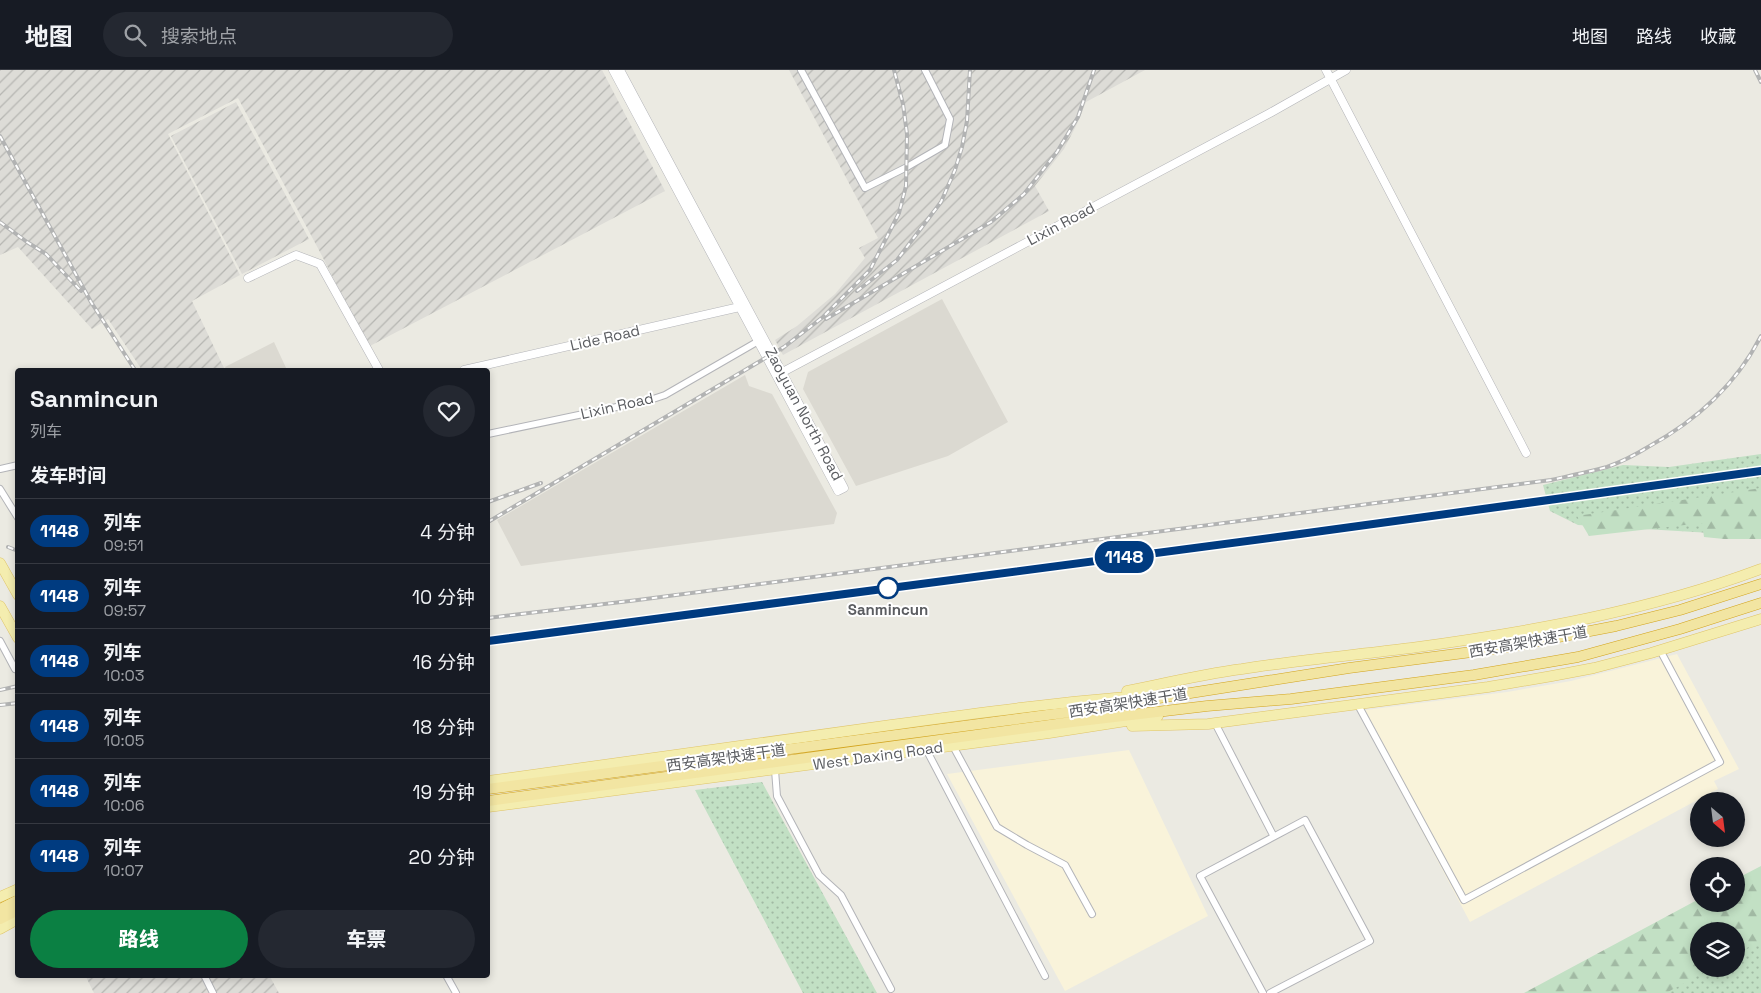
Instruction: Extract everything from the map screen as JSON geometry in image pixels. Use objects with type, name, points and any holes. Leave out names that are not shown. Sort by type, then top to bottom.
[{"type":"highway","name":"西安高架快速干道","points":[[490,801],[1071,717],[1204,691],[1502,648],[1572,636],[1680,610],[1761,584]]},
{"type":"highway","name":"西安高架快速干道","points":[[490,789],[1071,717],[1290,698],[1493,672],[1578,657],[1680,629],[1761,603]]},
{"type":"highway","points":[[0,909],[15,902]]},
{"type":"highway","points":[[0,919],[15,912]]},
{"type":"main road","points":[[0,563],[15,590]]},
{"type":"main road","points":[[1091,699],[1242,669],[1412,648],[1568,622],[1701,589],[1761,569]]},
{"type":"main road","points":[[0,606],[15,633]]},
{"type":"main road","points":[[1091,728],[1215,722],[1488,687],[1594,668],[1761,619]]},
{"type":"main road","name":"West Daxing Road","points":[[490,781],[726,747],[1091,699],[1204,691]]},
{"type":"main road","name":"West Daxing Road","points":[[490,807],[1091,728],[1207,706]]},
{"type":"main road","points":[[0,897],[15,890]]},
{"type":"main road","points":[[0,928],[15,920]]},
{"type":"street","name":"Zaoyuan North Road","points":[[613,70],[743,307]]},
{"type":"street","name":"Zaoyuan North Road","points":[[620,70],[760,340],[844,488],[838,492],[779,374]]},
{"type":"street","points":[[801,70],[864,188],[907,167],[945,145],[950,119],[925,70]]},
{"type":"street","points":[[1326,70],[1526,453]]},
{"type":"street","name":"Lixin Road","points":[[779,374],[984,266],[1346,70]]},
{"type":"street","points":[[248,278],[296,255],[320,264],[378,368]]},
{"type":"street","name":"Lide Road","points":[[473,368],[743,307]]},
{"type":"street","name":"Lixin Road","points":[[490,434],[650,400],[665,395],[760,340]]},
{"type":"street","points":[[0,469],[15,466]]},
{"type":"street","points":[[0,489],[15,513]]},
{"type":"street","points":[[0,641],[15,669]]},
{"type":"street","points":[[1358,705],[1464,900],[1720,762],[1660,650]]},
{"type":"street","points":[[1215,722],[1273,835]]},
{"type":"street","points":[[953,746],[997,827],[1065,865],[1092,914]]},
{"type":"street","points":[[926,749],[1045,976]]},
{"type":"street","points":[[774,770],[777,796],[819,875],[841,895],[891,989]]},
{"type":"street","points":[[1263,993],[1200,876],[1273,835],[1305,820],[1370,941],[1270,993]]},
{"type":"street","points":[[206,978],[213,993]]},
{"type":"street","points":[[448,978],[456,993]]},
{"type":"shaded area","points":[[0,70],[602,70],[665,191],[368,347],[238,98],[168,134],[240,275],[192,301],[224,368],[141,368],[108,319],[92,329],[18,247],[0,255]]},
{"type":"shaded area","points":[[789,70],[1145,70],[1086,102],[1064,149],[1035,186],[1049,211],[783,355],[775,340],[797,326],[835,294],[865,258],[859,248],[878,238]]},
{"type":"shaded area","points":[[236,102],[309,239],[242,274],[171,136]]},
{"type":"shaded area","points":[[942,299],[1008,422],[948,456],[856,486],[803,389],[808,372]]},
{"type":"shaded area","points":[[274,342],[286,368],[226,368]]},
{"type":"shaded area","points":[[745,375],[749,386],[772,394],[837,513],[834,524],[521,566],[497,520]]},
{"type":"shaded area","points":[[1677,654],[1739,769],[1714,781],[1718,789],[1712,792],[1690,792],[1690,804],[1470,922],[1358,711],[1507,692],[1571,681]]},
{"type":"shaded area","points":[[1129,750],[1208,916],[1065,991],[947,774]]},
{"type":"shaded area","points":[[86,978],[271,978],[279,993],[94,993]]},
{"type":"green space","points":[[1761,454],[1761,536],[1578,525],[1550,511],[1543,485],[1623,465],[1669,467]]},
{"type":"green space","points":[[1761,488],[1761,539],[1704,537],[1702,523],[1589,536],[1577,516]]},
{"type":"green space","points":[[762,782],[877,993],[803,993],[695,790]]},
{"type":"green space","points":[[1761,866],[1761,940],[1745,949],[1745,922],[1690,922],[1690,977],[1695,977],[1666,993],[1524,993],[1690,904],[1690,912],[1745,912],[1745,874]]},
{"type":"green space","points":[[1761,906],[1761,993],[1603,993],[1690,971],[1690,977],[1745,977],[1745,922]]},
{"type":"railway","points":[[490,521],[784,347],[823,317],[870,270],[899,213],[906,186],[907,134],[903,104],[894,70]]},
{"type":"railway","points":[[857,291],[897,260],[941,202],[955,170],[962,147],[967,121],[970,70]]},
{"type":"railway","points":[[826,319],[991,222],[1024,194],[1057,152],[1078,117],[1094,70]]},
{"type":"railway","points":[[1755,70],[1761,82]]},
{"type":"railway","points":[[0,136],[91,302],[134,368]]},
{"type":"railway","points":[[0,222],[46,254],[81,291]]},
{"type":"railway","points":[[490,618],[1551,480],[1607,467],[1623,461],[1666,437],[1698,413],[1727,386],[1751,354],[1761,336]]},
{"type":"railway","points":[[490,641],[1761,471]]},
{"type":"railway","points":[[490,501],[541,483]]},
{"type":"railway","points":[[8,547],[15,550]]},
{"type":"railway","points":[[0,690],[15,687]]},
{"type":"railway","points":[[0,705],[15,703]]},
{"type":"train","name":"1148","points":[[490,641],[1400,520],[1565,500],[1761,471]]},
{"type":"place","name":"Sanmincun","points":[[888,588]]}]
